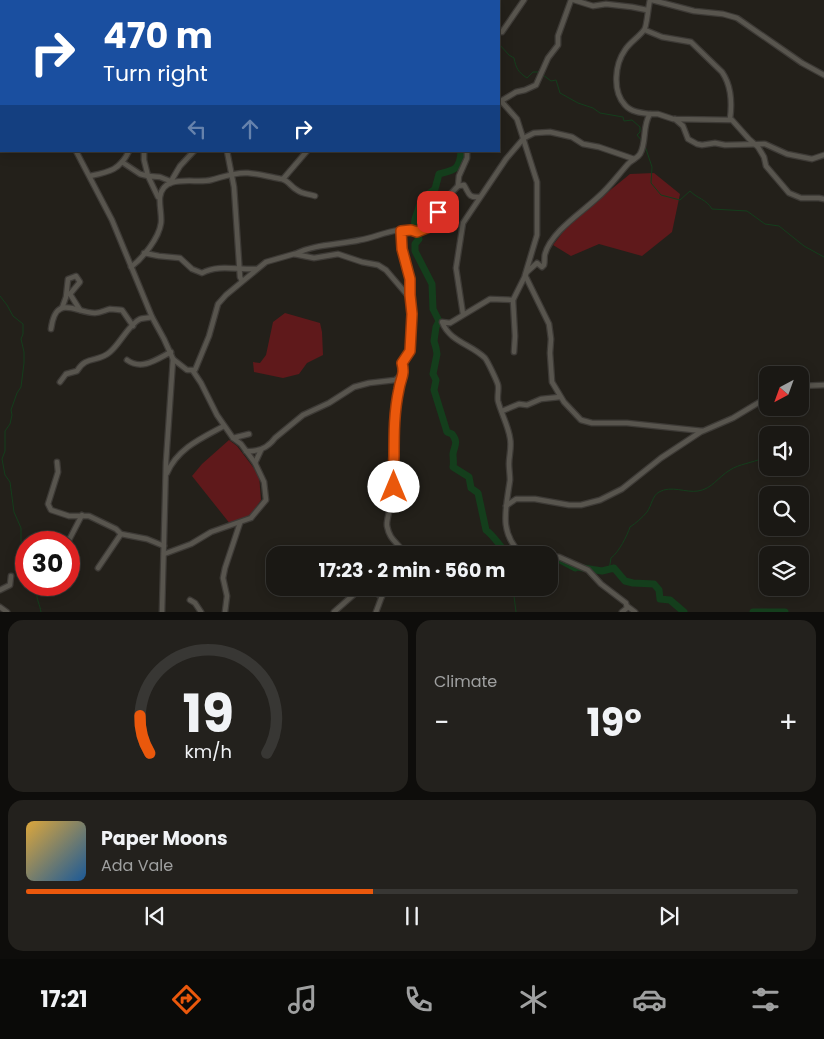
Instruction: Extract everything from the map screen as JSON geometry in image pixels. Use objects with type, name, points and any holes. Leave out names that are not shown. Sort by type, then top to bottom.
[{"type":"street","points":[[500,32],[502,32],[524,0]]},
{"type":"street","points":[[514,352],[513,300],[525,275],[537,235],[537,182],[517,119],[500,101],[516,92],[536,85],[548,58],[558,44],[558,36],[573,0],[593,6],[606,4],[647,10]]},
{"type":"street","points":[[824,74],[802,64],[737,18],[723,14],[694,11],[651,0],[647,10],[645,30],[622,55],[616,84],[620,98],[626,106],[635,112],[658,114],[674,119],[730,119],[758,147],[764,157],[766,166],[789,193],[801,198],[824,199]]},
{"type":"street","points":[[645,30],[662,37],[690,42],[722,72],[726,77],[730,96],[732,108],[730,119]]},
{"type":"street","points":[[525,275],[537,263],[542,267],[544,265],[545,253],[567,224],[596,199],[616,179],[629,162],[640,154],[646,121],[650,114]]},
{"type":"street","points":[[674,119],[683,126],[688,139],[697,144],[764,144],[787,154],[812,159],[824,155]]},
{"type":"street","points":[[463,314],[456,268],[463,223],[506,158],[524,138],[534,133],[550,132],[572,137],[583,144],[599,147],[634,159]]},
{"type":"street","points":[[77,152],[115,228],[152,317],[173,358],[166,476],[162,612]]},
{"type":"street","points":[[90,176],[111,172],[122,162],[128,152]]},
{"type":"street","points":[[144,152],[148,176],[158,197]]},
{"type":"street","points":[[131,267],[138,262],[154,243],[161,220],[160,196],[180,166],[193,152]]},
{"type":"street","points":[[228,152],[234,187],[240,276],[242,281]]},
{"type":"street","points":[[283,179],[306,152]]},
{"type":"street","points":[[458,186],[459,176],[467,158],[467,152]]},
{"type":"street","points":[[122,162],[140,174],[160,177],[170,182],[180,180],[209,181],[231,174],[247,173],[283,179],[289,182],[298,192],[315,196]]},
{"type":"street","points":[[193,371],[206,344],[218,304],[242,281],[266,262],[307,248],[362,240],[391,231],[411,230],[417,232],[432,226],[437,221],[440,205],[458,186],[464,185],[469,196],[472,198],[479,197]]},
{"type":"street","points":[[399,546],[390,538],[386,524],[390,512],[396,474],[394,411],[400,382],[404,373],[402,363],[410,351],[412,314],[410,279],[402,249],[401,231]]},
{"type":"street","points":[[144,253],[180,258],[192,269],[202,273],[216,268],[257,269]]},
{"type":"street","points":[[294,254],[314,258],[338,254],[378,265],[386,270],[410,298]]},
{"type":"street","points":[[525,275],[549,324],[552,382],[560,397],[577,418],[592,424],[627,424],[703,431]]},
{"type":"street","points":[[51,329],[52,321],[62,308],[66,297],[68,279],[76,276],[80,282],[70,294]]},
{"type":"street","points":[[66,290],[80,310]]},
{"type":"street","points":[[513,300],[490,299],[483,305],[450,322],[442,322],[444,328],[455,339],[468,345],[485,358],[498,384],[498,401],[511,443],[510,480],[505,524],[506,533],[513,546]]},
{"type":"street","points":[[62,308],[70,306],[95,313],[112,309],[122,310],[133,326]]},
{"type":"street","points":[[60,382],[66,374],[76,371],[80,365],[88,360],[99,359],[109,354],[140,319],[152,317]]},
{"type":"street","points":[[127,360],[131,363],[147,365],[171,352]]},
{"type":"street","points":[[164,554],[191,544],[211,532],[251,518],[266,500],[264,482],[255,463],[224,426],[193,371],[187,370],[173,358]]},
{"type":"street","points":[[255,463],[262,450],[303,415],[329,403],[354,387],[395,380],[404,373]]},
{"type":"street","points":[[809,386],[824,385]]},
{"type":"street","points":[[502,411],[519,404],[527,405],[541,399],[560,397]]},
{"type":"street","points":[[506,506],[516,499],[569,505],[581,505],[600,500],[622,489],[668,454],[703,431],[733,418],[759,402]]},
{"type":"street","points":[[166,476],[173,461],[190,444],[224,426]]},
{"type":"street","points":[[233,438],[249,434]]},
{"type":"street","points":[[246,451],[262,450]]},
{"type":"street","points":[[57,462],[58,472],[48,504],[51,510],[69,516],[90,516],[116,529],[121,534],[146,539],[164,546]]},
{"type":"street","points":[[74,531],[82,516]]},
{"type":"street","points":[[225,612],[227,596],[224,578],[225,568],[240,523]]},
{"type":"street","points":[[98,568],[121,534]]},
{"type":"street","points":[[558,557],[588,570],[601,584],[635,612]]},
{"type":"street","points":[[0,590],[10,585],[11,576]]},
{"type":"street","points":[[334,612],[351,596]]},
{"type":"street","points":[[376,612],[382,596]]},
{"type":"street","points":[[190,600],[195,603],[201,612]]},
{"type":"street","points":[[622,612],[627,606]]},
{"type":"street","points":[[0,607],[7,612]]},
{"type":"shaded area","points":[[654,173],[680,194],[672,232],[642,256],[599,244],[571,256],[553,245],[570,223],[630,174]]},
{"type":"shaded area","points":[[285,313],[320,323],[323,355],[307,363],[299,374],[283,378],[254,372],[253,362],[260,363],[266,355],[273,322]]},
{"type":"shaded area","points":[[229,440],[237,446],[259,475],[261,500],[250,516],[231,525],[192,476],[202,464]]},
{"type":"waterway","points":[[500,45],[514,58],[518,70],[527,78],[533,72],[541,72]]},
{"type":"waterway","points":[[543,75],[551,81],[556,80],[560,93],[578,103],[593,108],[600,113],[623,117],[624,121],[632,120],[640,127],[640,132],[637,135],[642,141]]},
{"type":"waterway","points":[[645,146],[652,167],[651,183],[661,195],[680,200],[690,191],[712,209],[747,211],[765,224],[779,226],[804,246],[824,257]]},
{"type":"waterway","points":[[461,152],[458,166],[439,174],[435,189],[420,204],[415,219],[414,229],[419,239],[415,244],[415,251],[432,284],[433,309],[439,321],[434,341],[437,354],[433,374],[436,380],[434,390],[447,432],[452,434],[456,444],[453,454],[453,467],[469,477],[471,488],[478,493],[486,530],[501,546]]},
{"type":"waterway","points":[[0,296],[13,316],[23,324],[21,339],[24,363],[21,387],[11,410],[10,424],[5,431],[5,451],[2,459],[5,475],[10,482],[14,512],[21,531]]},
{"type":"waterway","points":[[609,570],[611,558],[622,544],[630,527],[647,512],[659,492],[668,489],[703,490],[734,468],[759,459]]},
{"type":"waterway","points":[[558,560],[575,568],[602,571],[614,568],[625,581],[654,584],[659,590],[660,599],[670,600],[684,612]]},
{"type":"waterway","points":[[37,596],[41,612]]},
{"type":"waterway","points":[[514,596],[516,612]]},
{"type":"waterway","points":[[753,612],[785,612]]},
{"type":"route","points":[[394,487],[396,474],[394,469],[394,411],[400,382],[404,373],[402,363],[410,351],[412,330],[410,279],[404,260],[401,231],[411,230],[417,232],[432,226],[437,221],[438,212]]}]
